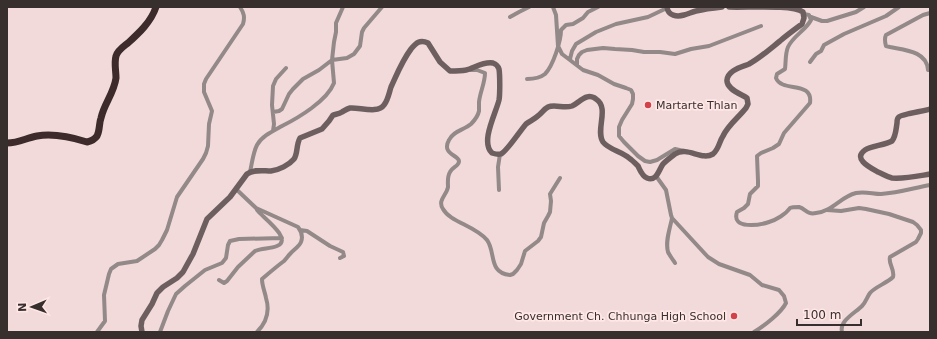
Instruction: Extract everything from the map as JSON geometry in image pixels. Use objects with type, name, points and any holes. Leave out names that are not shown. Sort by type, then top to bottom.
[{"type":"highway","points":[[7,143],[20,142],[35,136],[44,135],[87,142],[94,139],[97,136],[101,116],[113,91],[116,78],[116,58],[120,48],[141,30],[151,17],[156,7]]},
{"type":"street","points":[[97,332],[105,321],[104,295],[111,269],[118,264],[137,261],[159,245],[167,230],[177,197],[203,159],[208,146],[209,124],[212,111],[204,92],[204,84],[243,24],[244,14],[240,7]]},
{"type":"street","points":[[250,172],[257,145],[273,131],[311,109],[320,101],[334,84],[332,60],[336,24],[343,7]]},
{"type":"street","points":[[273,112],[282,109],[289,94],[303,79],[319,70],[332,60],[347,58],[354,54],[360,46],[364,28],[382,7]]},
{"type":"street","points":[[510,17],[530,7]]},
{"type":"street","points":[[553,7],[556,15],[558,46],[562,54],[580,68],[626,88],[633,94],[632,104],[622,120],[618,132],[619,136],[638,156],[645,161],[650,162],[657,160],[675,149],[706,156],[714,153],[723,135],[748,104],[747,98],[730,87],[727,83],[728,76],[757,59],[797,28],[804,20],[804,14]]},
{"type":"street","points":[[527,80],[539,78],[545,74],[558,46],[561,30],[566,25],[573,24],[583,18],[588,12],[598,7]]},
{"type":"street","points":[[570,59],[572,50],[576,44],[596,32],[616,24],[648,17],[667,7],[669,13],[679,16],[692,12],[722,7]]},
{"type":"street","points":[[729,7],[776,7],[795,9],[822,21],[827,21],[856,12],[864,7]]},
{"type":"street","points":[[810,62],[816,54],[821,51],[824,45],[844,34],[886,16],[899,7]]},
{"type":"street","points":[[930,13],[923,15],[885,38],[886,46],[922,56],[928,65],[928,70],[930,70]]},
{"type":"street","points":[[811,17],[812,20],[788,46],[785,70],[777,74],[776,78],[778,83],[788,87],[798,87],[805,90],[810,96],[810,103],[784,133],[779,144],[757,156],[758,186],[750,194],[748,204],[736,212],[738,222],[740,224],[747,225],[770,222],[787,212],[790,208],[798,207],[811,214],[822,212],[830,209],[845,197],[857,193],[864,192],[881,194],[930,185]]},
{"type":"street","points":[[577,65],[579,55],[587,50],[603,48],[674,54],[709,46],[761,26]]},
{"type":"street","points":[[142,332],[142,320],[157,293],[183,272],[193,254],[207,219],[225,202],[244,177],[250,172],[276,170],[291,162],[295,157],[300,138],[322,129],[330,121],[333,115],[350,108],[376,110],[383,107],[404,57],[418,42],[422,41],[428,43],[440,62],[450,71],[477,70],[485,73],[485,80],[479,102],[479,112],[476,118],[466,127],[452,134],[447,142],[446,147],[448,152],[458,158],[459,161],[448,175],[448,188],[441,202],[441,207],[450,217],[476,230],[487,240],[490,244],[494,263],[503,273],[510,276],[513,274],[517,270],[525,251],[541,237],[543,226],[550,212],[550,194],[560,178]]},
{"type":"street","points":[[465,70],[490,62],[497,65],[499,68],[499,99],[491,123],[488,144],[488,148],[492,153],[500,154],[506,150],[528,123],[549,106],[572,106],[586,97],[595,98],[598,100],[602,108],[601,136],[604,143],[628,157],[638,166],[644,176],[650,179],[656,176],[662,165],[669,158],[684,151]]},
{"type":"street","points":[[273,131],[273,86],[276,79],[286,68]]},
{"type":"street","points":[[930,110],[913,112],[899,116],[895,137],[892,141],[865,150],[861,158],[864,164],[889,177],[930,174]]},
{"type":"street","points":[[499,190],[498,167],[500,154]]},
{"type":"street","points":[[656,176],[666,190],[672,218],[667,245],[670,256],[675,263]]},
{"type":"street","points":[[219,280],[224,283],[227,282],[238,267],[254,253],[259,250],[277,246],[281,243],[282,238],[277,229],[257,212],[256,208],[236,188]]},
{"type":"street","points":[[256,208],[298,227],[302,239],[299,245],[286,259],[262,279],[267,301],[267,314],[265,321],[257,332]]},
{"type":"street","points":[[826,210],[841,211],[859,208],[882,212],[913,222],[921,230],[920,236],[916,242],[890,257],[889,261],[894,272],[893,277],[870,293],[862,306],[843,324],[841,328],[842,332]]},
{"type":"street","points":[[672,218],[713,261],[750,275],[759,283],[779,290],[784,296],[786,303],[782,310],[754,332]]},
{"type":"street","points":[[300,230],[307,231],[330,246],[343,252],[344,256],[340,258]]},
{"type":"street","points":[[160,332],[176,294],[205,270],[222,263],[226,258],[230,241],[239,239],[282,238]]},
{"type":"place","name":"Martarte Thlan","points":[[648,105]]},
{"type":"place","name":"Government Ch. Chhunga High School","points":[[734,316]]}]
